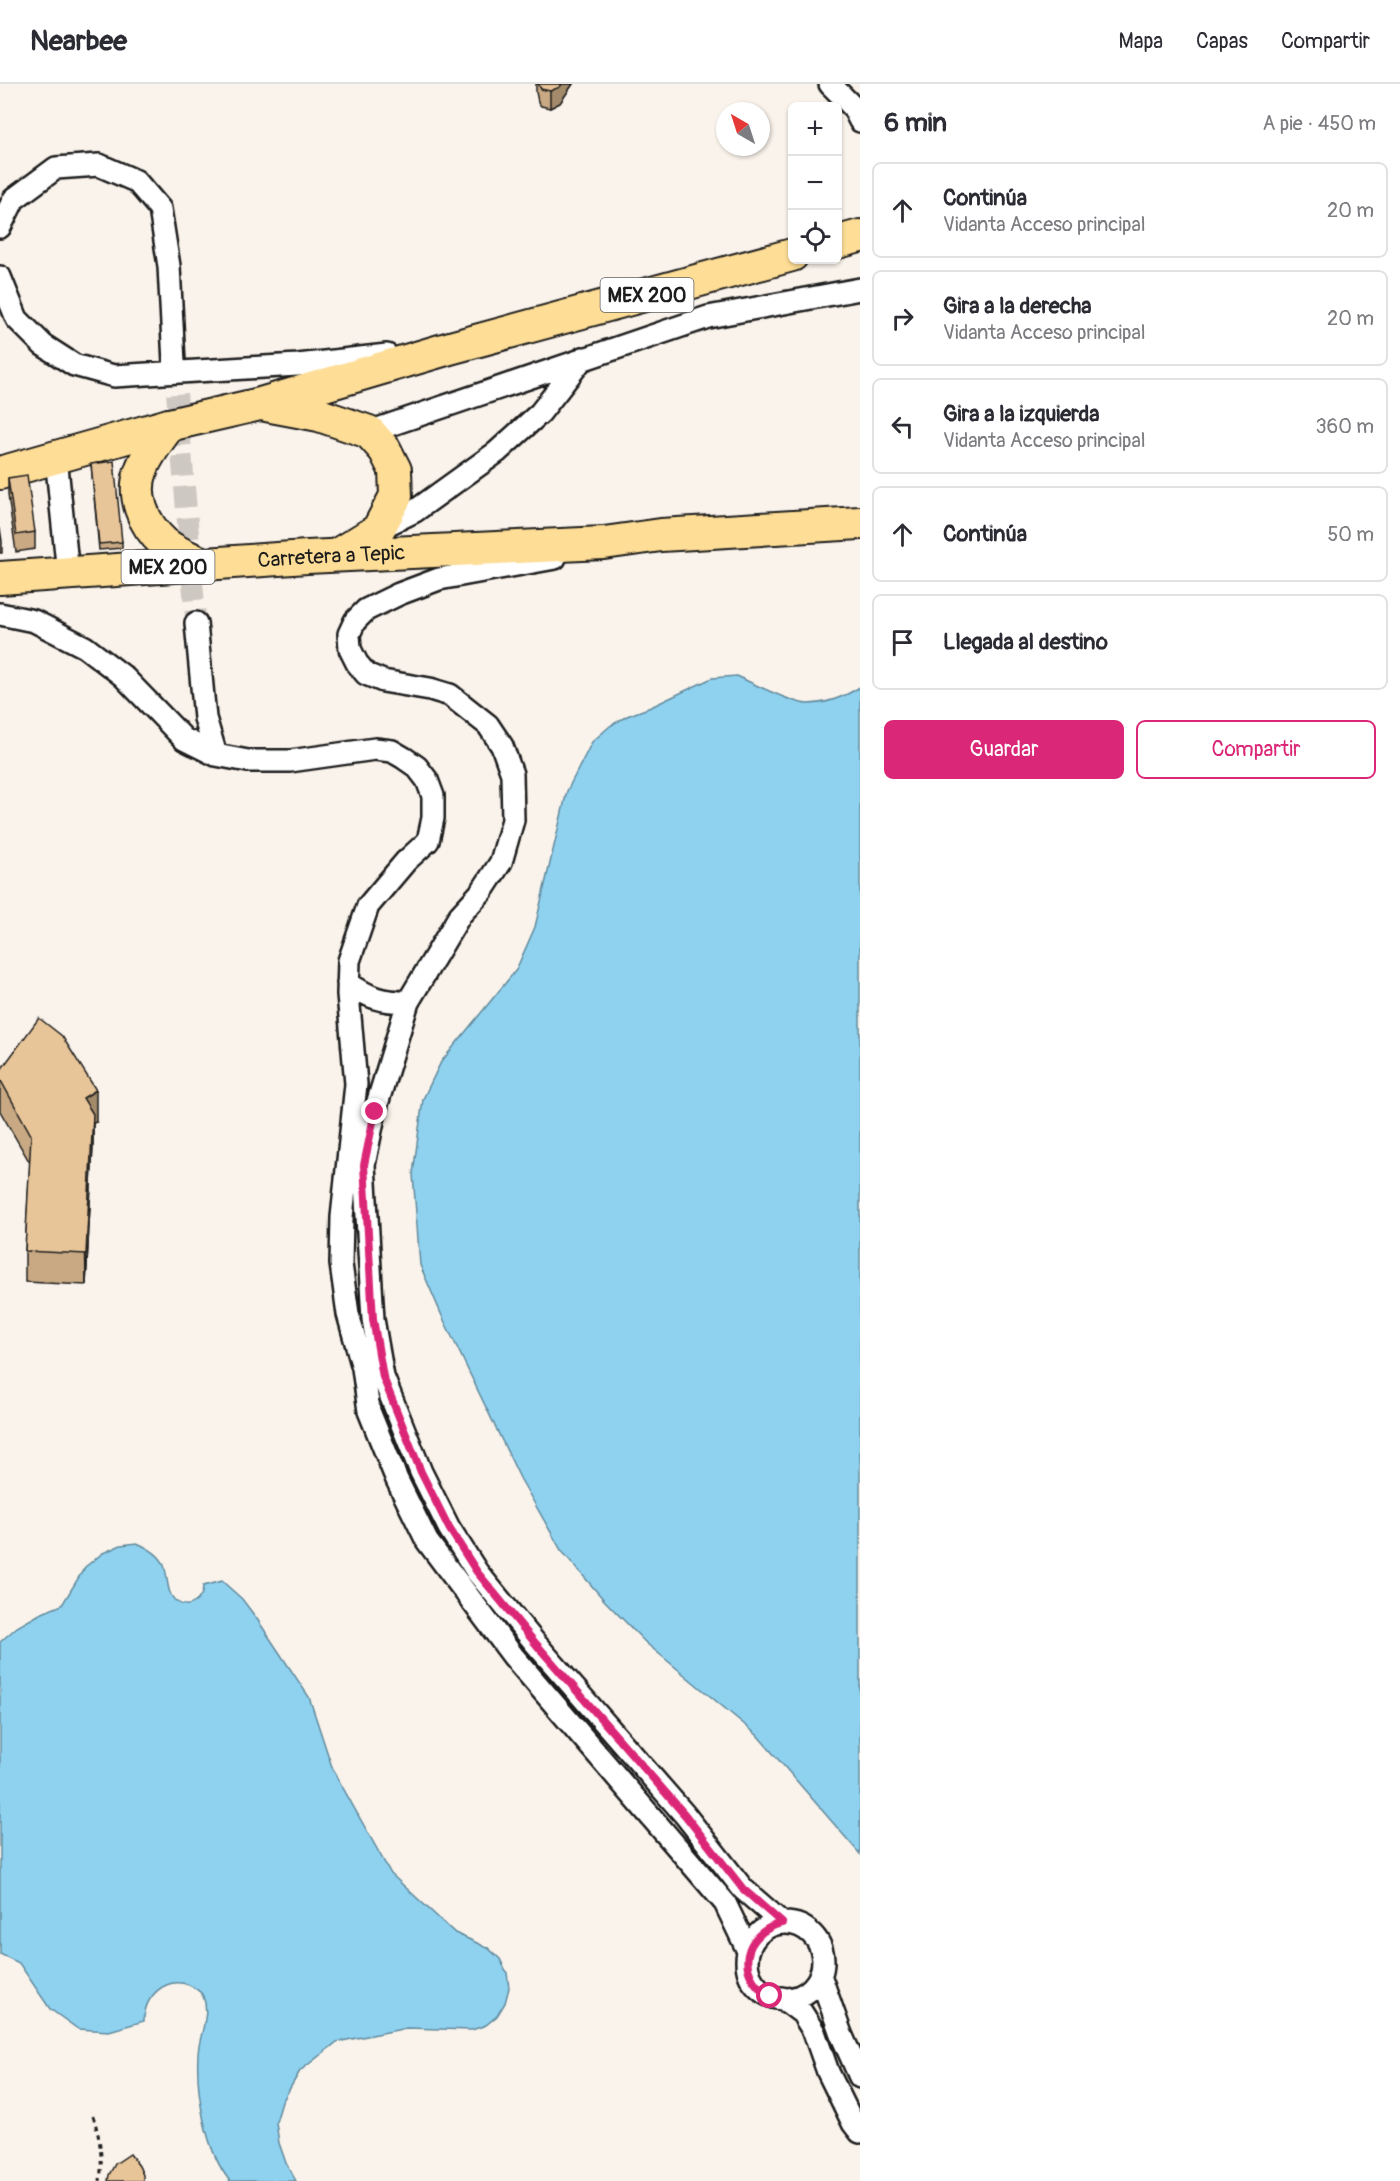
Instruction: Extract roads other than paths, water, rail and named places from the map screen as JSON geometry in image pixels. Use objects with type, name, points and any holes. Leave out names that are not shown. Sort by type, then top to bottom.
[{"type":"highway","points":[[842,241],[860,236]]},
{"type":"highway","name":"MEX 200","points":[[0,473],[155,428],[260,404],[450,348],[788,256]]},
{"type":"highway","points":[[260,404],[319,415],[369,432],[386,450],[395,470],[396,496],[378,530],[336,556]]},
{"type":"highway","points":[[0,449],[155,428],[136,496],[144,519],[164,542],[181,554],[205,565]]},
{"type":"highway","name":"Carretera a Tepic","points":[[0,578],[336,556],[604,543],[661,535],[860,523]]},
{"type":"street","points":[[830,84],[853,107],[860,121]]},
{"type":"street","points":[[0,227],[14,199],[56,168],[99,165],[136,181],[160,209],[169,266],[174,363]]},
{"type":"street","points":[[0,277],[17,319],[43,345],[74,365],[114,375],[298,365],[450,348]]},
{"type":"street","points":[[369,432],[708,317],[860,289]]},
{"type":"street","points":[[378,530],[415,511],[497,452],[540,413],[583,358]]},
{"type":"street","points":[[56,457],[68,574]]},
{"type":"street","points":[[604,543],[570,555],[440,579],[399,594],[366,610],[355,621],[349,634],[351,649],[357,663],[366,674],[383,681],[450,695],[488,724],[502,746],[512,774],[513,820],[501,861],[482,891],[460,915],[408,1002],[375,1112],[364,1165],[373,1319],[383,1377],[421,1472],[449,1528],[477,1572],[536,1644],[685,1815],[743,1889],[782,1923]]},
{"type":"street","points":[[0,614],[34,621],[85,647],[123,676],[184,740],[216,756],[248,761],[290,761],[375,749],[392,751],[404,758],[417,767],[427,780],[433,796],[433,818],[428,841],[406,861],[368,906],[349,962],[348,983],[356,1084],[342,1216],[341,1264],[348,1314],[363,1368],[369,1411],[397,1480],[427,1541],[513,1656],[724,1904],[748,1951],[748,1969],[752,1980],[760,1990],[770,1996],[794,1998],[813,1986],[820,1975],[823,1962],[822,1950],[816,1938],[801,1927],[782,1923],[770,1926],[759,1933],[748,1951]]},
{"type":"street","points":[[196,623],[205,718],[216,756]]},
{"type":"street","points":[[348,983],[367,996],[386,1002],[408,1002]]},
{"type":"street","points":[[820,1975],[841,2034],[860,2077]]},
{"type":"street","points":[[782,1998],[802,2013],[814,2032],[828,2072],[853,2123],[860,2132]]},
{"type":"water","points":[[737,676],[782,697],[807,704],[835,699],[860,687],[860,1854],[757,1735],[646,1643],[604,1600],[561,1550],[520,1478],[420,1265],[413,1174],[423,1099],[441,1062],[516,970],[535,927],[567,791],[592,742],[610,726],[627,716],[712,678]]},
{"type":"water","points":[[137,1543],[161,1559],[169,1589],[173,1599],[177,1602],[191,1604],[201,1595],[203,1586],[222,1581],[242,1599],[309,1697],[333,1770],[391,1874],[455,1933],[488,1948],[500,1959],[507,1973],[509,1988],[505,2003],[497,2016],[486,2025],[472,2030],[407,2028],[337,2042],[300,2071],[282,2102],[276,2122],[279,2143],[296,2181],[230,2181],[221,2168],[208,2138],[201,2103],[198,2054],[206,2010],[203,1996],[198,1990],[189,1985],[172,1983],[164,1986],[152,1997],[145,2012],[144,2021],[109,2031],[78,2029],[50,2009],[19,1963],[0,1954],[0,1642],[17,1627],[62,1605],[85,1567],[103,1553],[121,1545]]},
{"type":"tunnel","points":[[174,363],[196,623]]}]
